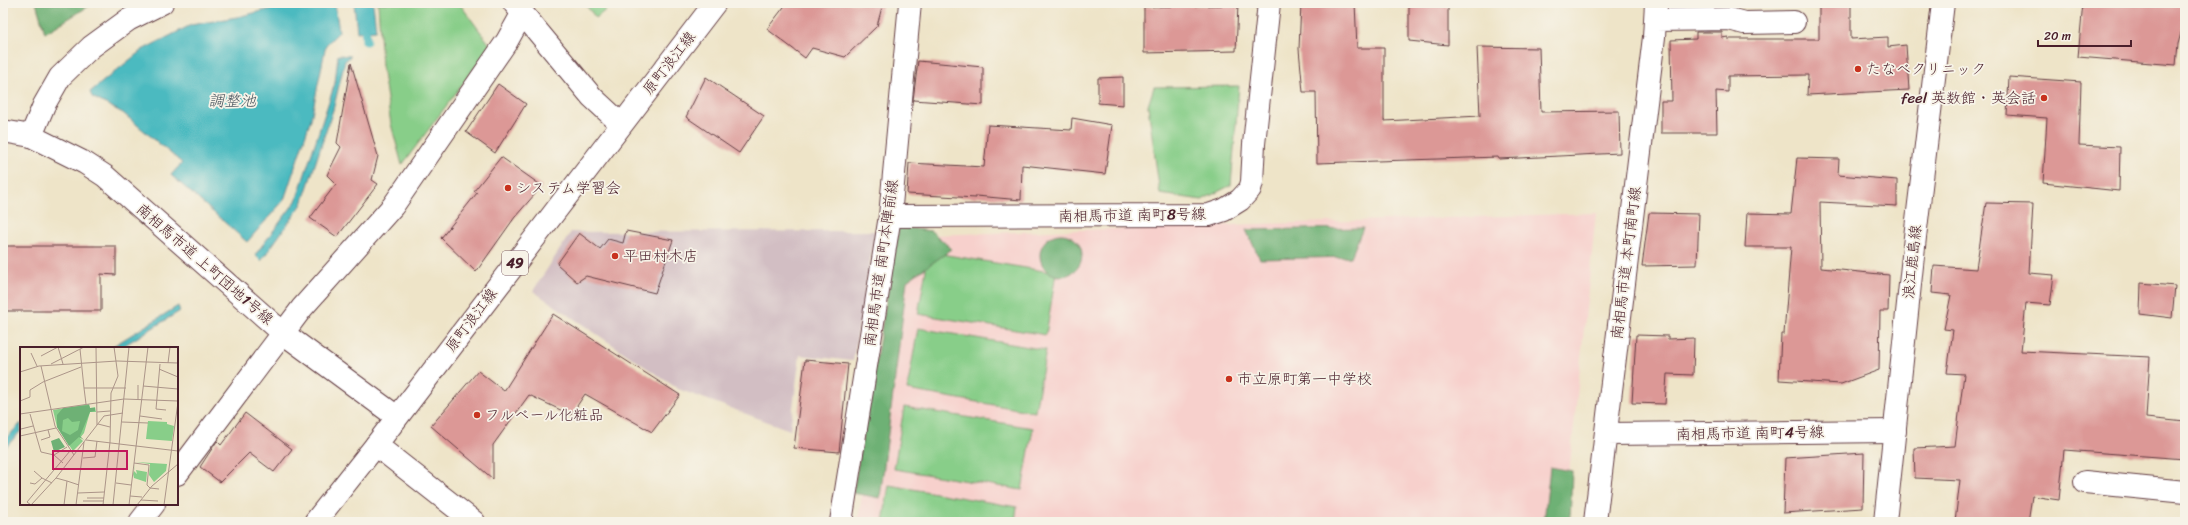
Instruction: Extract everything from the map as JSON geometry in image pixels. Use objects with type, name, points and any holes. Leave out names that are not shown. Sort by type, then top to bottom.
[{"type":"street","points":[[31,136],[44,105],[60,77],[91,47],[122,24],[162,3]]},
{"type":"street","name":"原町浪江線","points":[[315,522],[376,445],[715,3]]},
{"type":"street","name":"南相馬市道 南町本陣前線","points":[[841,522],[890,216],[910,3]]},
{"type":"street","name":"南相馬市道 南町8号線","points":[[890,216],[1209,215],[1228,208],[1245,195],[1252,182],[1269,3]]},
{"type":"street","name":"浪江鹿島線","points":[[1885,522],[1918,215],[1943,3]]},
{"type":"street","points":[[518,8],[592,98],[621,124]]},
{"type":"street","points":[[178,473],[302,308],[393,206],[507,41],[518,8]]},
{"type":"street","points":[[1656,11],[1729,19],[1744,23],[1794,22]]},
{"type":"street","name":"南相馬市道 本町南町線","points":[[1595,522],[1656,11]]},
{"type":"street","name":"南相馬市道 上町団地1号線","points":[[3,131],[31,136],[85,163],[105,176],[283,333],[397,417]]},
{"type":"street","name":"南相馬市道 南町4号線","points":[[1606,434],[1895,431]]},
{"type":"street","points":[[376,445],[474,522]]},
{"type":"street","points":[[2085,482],[2185,492]]},
{"type":"street","points":[[140,522],[153,505]]},
{"type":"shaded area","name":"市立原町第一中学校","points":[[1596,213],[1564,522],[858,522],[900,236]]},
{"type":"shaded area","points":[[875,231],[853,361],[800,355],[790,430],[678,389],[533,291],[571,232]]},
{"type":"green space","points":[[36,3],[94,3],[45,33]]},
{"type":"green space","points":[[378,3],[459,3],[491,46],[402,165],[391,124],[382,67]]},
{"type":"green space","points":[[584,3],[614,3],[596,18]]},
{"type":"green space","points":[[1239,86],[1231,185],[1202,200],[1160,194],[1148,106],[1154,87]]},
{"type":"green space","points":[[899,227],[931,231],[952,249],[907,281],[880,498],[853,493]]},
{"type":"green space","points":[[1363,228],[1351,257],[1260,259],[1246,230]]},
{"type":"green space","points":[[1057,234],[1065,234],[1073,237],[1079,243],[1082,255],[1079,267],[1073,273],[1065,276],[1057,276],[1049,273],[1043,267],[1040,259],[1040,251],[1043,243],[1049,237]]},
{"type":"green space","points":[[929,252],[1056,273],[1046,335],[918,314]]},
{"type":"green space","points":[[918,328],[1046,350],[1035,412],[907,390]]},
{"type":"green space","points":[[904,407],[1033,428],[1022,490],[894,469]]},
{"type":"green space","points":[[1550,467],[1572,471],[1570,522],[1544,522]]},
{"type":"green space","points":[[889,485],[1017,507],[1015,522],[883,522]]},
{"type":"water","name":"調整池","points":[[296,3],[335,3],[339,32],[326,45],[311,119],[284,200],[247,242],[171,175],[182,163],[123,113],[92,97],[90,92],[142,50],[191,25],[237,17]]},
{"type":"water","points":[[354,3],[373,3],[376,30],[357,32]]},
{"type":"water","points":[[338,55],[351,56],[345,61],[333,110],[302,204],[261,261],[255,255],[296,201],[335,83]]},
{"type":"water","points":[[178,306],[180,311],[122,347],[112,347]]},
{"type":"water","points":[[20,424],[20,432],[3,450],[3,442]]},
{"type":"building","points":[[787,3],[883,3],[877,26],[845,57],[812,48],[805,58],[767,29]]},
{"type":"building","points":[[1301,3],[1355,3],[1357,48],[1384,48],[1384,121],[1480,116],[1477,47],[1539,48],[1541,112],[1619,111],[1620,153],[1499,159],[1498,157],[1317,163],[1316,92],[1303,92],[1299,49]]},
{"type":"building","points":[[1409,3],[1448,3],[1448,45],[1409,41]]},
{"type":"building","points":[[1695,3],[1722,3],[1722,7],[1695,7]]},
{"type":"building","points":[[1819,3],[1851,3],[1851,39],[1888,37],[1888,47],[1906,45],[1909,90],[1807,95],[1808,75],[1728,76],[1728,92],[1716,91],[1717,133],[1661,133],[1661,101],[1672,101],[1671,40],[1696,39],[1696,32],[1722,32],[1722,38],[1728,37],[1728,39],[1819,39]]},
{"type":"building","points":[[2083,3],[2185,3],[2185,18],[2178,44],[2176,65],[2078,57]]},
{"type":"building","points":[[1238,5],[1236,51],[1144,53],[1144,7]]},
{"type":"building","points":[[918,61],[983,67],[983,105],[913,100]]},
{"type":"building","points":[[351,63],[378,156],[372,180],[378,184],[337,237],[310,218],[336,184],[327,175],[341,147],[337,143]]},
{"type":"building","points":[[706,77],[764,116],[739,153],[686,117]]},
{"type":"building","points":[[1123,77],[1123,105],[1098,103],[1098,78]]},
{"type":"building","points":[[2009,77],[2081,82],[2079,145],[2120,147],[2119,191],[2043,183],[2047,118],[2007,115]]},
{"type":"building","points":[[498,84],[526,104],[495,153],[466,132]]},
{"type":"building","points":[[1072,118],[1112,125],[1105,174],[1022,165],[1021,200],[976,196],[976,198],[907,194],[909,163],[984,167],[988,125],[1071,130]]},
{"type":"building","points":[[501,157],[542,186],[515,217],[476,272],[441,238],[477,193],[474,191]]},
{"type":"building","points":[[1797,158],[1839,159],[1838,175],[1897,180],[1897,206],[1820,202],[1821,268],[1889,275],[1888,311],[1880,311],[1879,370],[1841,384],[1779,380],[1781,334],[1784,334],[1791,247],[1745,247],[1747,213],[1791,214]]},
{"type":"building","points":[[1986,203],[2033,204],[2029,273],[2054,275],[2050,305],[2026,303],[2021,351],[2150,357],[2146,418],[2185,422],[2185,459],[2064,450],[2059,500],[2032,496],[2028,522],[1955,522],[1960,480],[1915,478],[1914,448],[1955,446],[1964,374],[1947,373],[1953,330],[1944,329],[1951,295],[1932,293],[1934,266],[1976,269]]},
{"type":"building","points":[[1649,213],[1699,214],[1697,265],[1642,266]]},
{"type":"building","name":"平田村木店","points":[[626,231],[673,240],[655,293],[586,276],[577,282],[557,264],[579,233],[600,249],[608,239],[623,243]]},
{"type":"building","points":[[3,246],[116,246],[116,275],[101,274],[101,311],[3,311]]},
{"type":"building","points":[[2141,283],[2175,286],[2172,318],[2140,314]]},
{"type":"building","points":[[553,314],[680,395],[652,432],[585,394],[571,415],[529,395],[493,445],[493,479],[431,426],[478,371],[504,391]]},
{"type":"building","points":[[1636,335],[1668,336],[1668,339],[1694,338],[1693,375],[1667,374],[1665,404],[1632,403]]},
{"type":"building","points":[[805,360],[848,364],[839,452],[794,448]]},
{"type":"building","points":[[245,413],[292,449],[274,472],[249,453],[220,482],[200,467],[217,441],[221,445]]},
{"type":"building","points":[[1864,453],[1863,508],[1783,513],[1785,458]]},
{"type":"waterway","points":[[364,3],[366,41]]},
{"type":"place","name":"たなべクリニック","points":[[1858,69]]},
{"type":"place","name":"feel 英数館・英会話","points":[[2044,98]]},
{"type":"place","name":"システム学習会","points":[[508,188]]},
{"type":"place","name":"平田村木店","points":[[615,256]]},
{"type":"place","name":"市立原町第一中学校","points":[[1229,379]]},
{"type":"place","name":"フルベール化粧品","points":[[477,415]]}]
